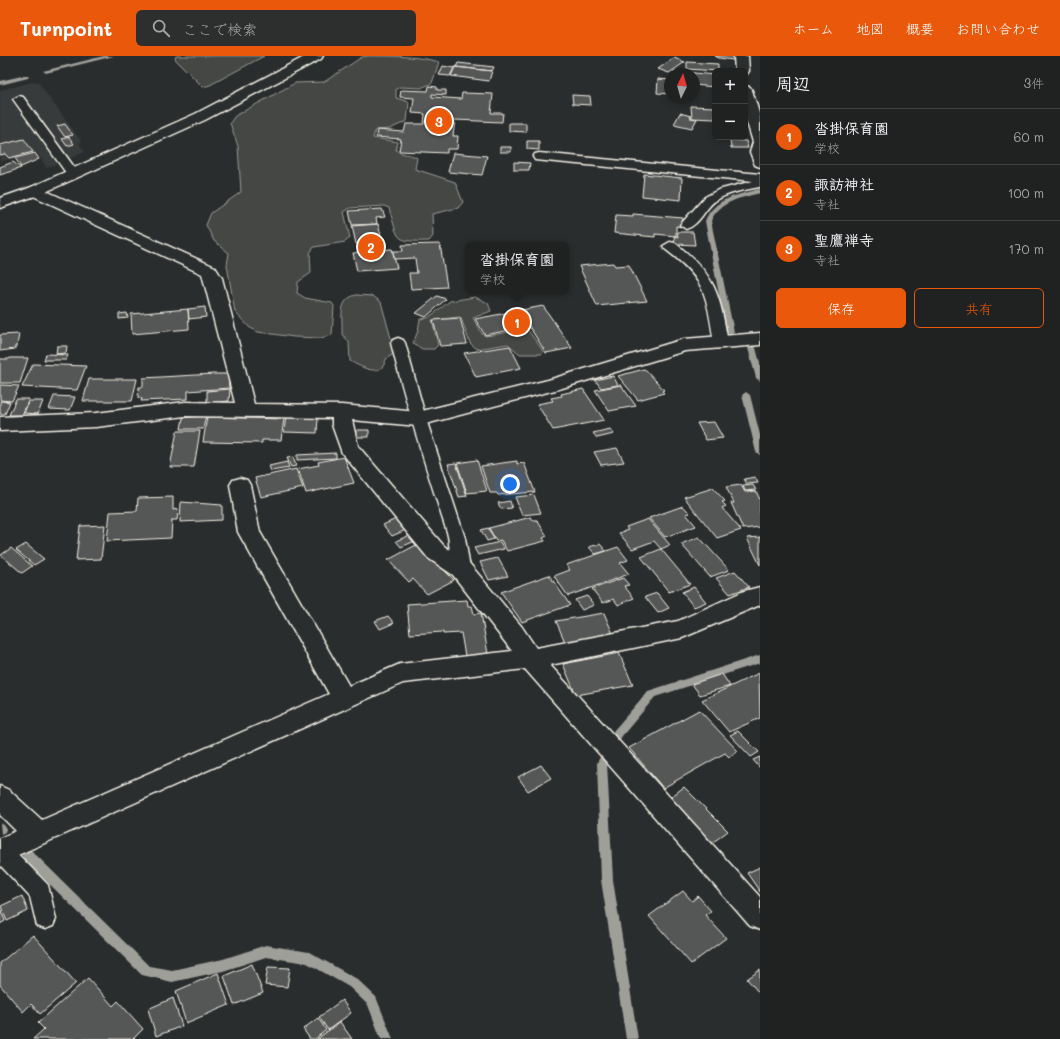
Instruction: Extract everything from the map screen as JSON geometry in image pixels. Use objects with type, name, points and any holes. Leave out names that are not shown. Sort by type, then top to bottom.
[{"type":"street","points":[[0,203],[34,191],[200,117],[316,56]]},
{"type":"street","points":[[741,56],[742,68]]},
{"type":"street","points":[[748,100],[760,142],[758,152],[760,162]]},
{"type":"street","points":[[34,191],[209,271],[214,278],[246,409]]},
{"type":"street","points":[[0,424],[96,420],[185,409],[342,412],[418,419],[552,385],[684,345],[760,339]]},
{"type":"street","points":[[342,412],[342,425],[349,448],[436,552],[461,569],[514,634],[530,659],[759,914]]},
{"type":"street","points":[[240,485],[249,532],[344,699]]},
{"type":"street","points":[[1,851],[400,674],[530,659],[682,629],[752,598],[760,596]]},
{"type":"street","points":[[0,798],[38,834]]},
{"type":"lane","points":[[19,99],[73,174]]},
{"type":"lane","points":[[539,157],[760,178]]},
{"type":"lane","points":[[686,225],[695,219],[703,204],[715,196],[760,184]]},
{"type":"lane","points":[[670,246],[697,269],[708,283],[712,293],[721,342]]},
{"type":"lane","points":[[398,343],[418,419],[457,538],[461,569]]},
{"type":"lane","points":[[1,851],[40,892],[45,919]]},
{"type":"shaded area","points":[[176,56],[264,56],[210,85],[203,87],[175,59]]},
{"type":"shaded area","points":[[362,57],[413,57],[439,62],[432,83],[421,88],[400,87],[396,89],[396,98],[409,102],[407,121],[390,129],[375,130],[373,138],[398,142],[396,150],[398,152],[412,155],[417,158],[415,169],[455,182],[463,202],[458,208],[432,214],[433,236],[429,241],[409,241],[399,237],[394,227],[389,208],[384,206],[350,208],[344,212],[350,238],[345,242],[314,247],[310,253],[311,273],[298,282],[297,293],[305,298],[332,303],[334,306],[332,335],[321,338],[294,337],[258,332],[249,327],[235,312],[227,265],[229,253],[214,241],[206,225],[211,213],[241,192],[238,146],[230,123],[235,116],[295,83],[324,82]]},
{"type":"shaded area","points":[[37,81],[82,142],[79,143],[85,152],[47,168],[36,152],[0,162],[0,90]]},
{"type":"shaded area","points":[[356,295],[373,296],[381,302],[395,353],[386,359],[384,365],[380,369],[371,370],[350,361],[349,342],[342,334],[342,310],[346,301],[350,297]]},
{"type":"shaded area","points":[[475,297],[488,303],[491,311],[473,318],[482,334],[486,336],[527,329],[543,351],[542,354],[520,354],[508,344],[477,349],[470,343],[461,318],[459,317],[432,320],[438,345],[434,349],[422,349],[413,343],[418,331],[420,319],[428,318],[450,301]]},
{"type":"building","points":[[715,56],[734,56],[733,60]]},
{"type":"building","points":[[674,58],[685,62],[676,68],[664,68],[664,71],[658,69]]},
{"type":"building","points":[[687,62],[718,64],[718,68],[712,68],[712,71],[700,70],[700,68],[687,68]]},
{"type":"building","points":[[458,63],[494,67],[492,71],[456,67]]},
{"type":"building","points":[[443,66],[454,68],[450,76],[439,75]]},
{"type":"building","points":[[455,67],[492,71],[489,81],[451,76]]},
{"type":"building","points":[[700,74],[712,75],[712,87],[700,86]]},
{"type":"building","points":[[658,79],[664,80],[664,94],[657,93]]},
{"type":"building","points":[[429,86],[437,87],[437,90],[446,90],[446,95],[432,94],[432,97],[461,99],[462,93],[493,94],[491,113],[503,113],[502,122],[455,120],[453,136],[458,136],[457,149],[447,149],[447,153],[399,151],[401,139],[376,137],[377,130],[404,132],[406,124],[424,124],[425,114],[412,113],[414,98],[400,97],[401,90],[428,91]]},
{"type":"building","points":[[572,95],[590,96],[591,105],[573,104]]},
{"type":"building","points":[[691,106],[712,107],[712,119],[692,118]]},
{"type":"building","points":[[680,113],[691,116],[690,118],[697,119],[692,128],[674,124]]},
{"type":"building","points":[[509,123],[526,123],[526,132],[509,131]]},
{"type":"building","points":[[65,124],[73,135],[65,137],[57,126]]},
{"type":"building","points":[[69,137],[74,144],[67,146],[62,139]]},
{"type":"building","points":[[24,139],[33,152],[9,158],[5,154],[0,155],[0,145]]},
{"type":"building","points":[[730,140],[746,141],[748,148],[731,148]]},
{"type":"building","points":[[527,141],[539,141],[539,150],[527,149]]},
{"type":"building","points":[[500,147],[511,147],[511,152],[500,152]]},
{"type":"building","points":[[35,153],[39,159],[21,167],[15,158]]},
{"type":"building","points":[[453,153],[487,156],[482,175],[448,172]]},
{"type":"building","points":[[13,162],[21,168],[0,175],[0,167]]},
{"type":"building","points":[[514,162],[530,163],[529,170],[514,170]]},
{"type":"building","points":[[644,174],[682,178],[681,200],[642,196]]},
{"type":"building","points":[[382,209],[385,217],[376,218],[377,224],[352,225],[349,211]]},
{"type":"building","points":[[633,214],[683,218],[682,227],[676,226],[676,236],[655,234],[655,237],[614,233],[616,215],[633,216]]},
{"type":"building","points":[[378,224],[383,243],[376,243],[378,250],[392,249],[397,268],[357,271],[353,253],[366,252],[364,244],[356,244],[352,226]]},
{"type":"building","points":[[677,232],[693,232],[695,245],[675,244],[674,236],[678,237]]},
{"type":"building","points":[[440,244],[447,287],[411,289],[409,273],[417,273],[415,258],[394,259],[393,251],[403,251],[402,245]]},
{"type":"building","points":[[613,263],[615,266],[629,265],[647,301],[597,306],[579,266]]},
{"type":"building","points":[[437,296],[446,299],[426,317],[416,313]]},
{"type":"building","points":[[543,306],[572,348],[546,353],[529,326],[485,335],[475,319]]},
{"type":"building","points":[[205,307],[206,317],[189,319],[188,309]]},
{"type":"building","points":[[188,309],[189,329],[132,334],[131,314]]},
{"type":"building","points":[[127,313],[128,318],[119,319],[119,314]]},
{"type":"building","points":[[460,318],[467,344],[440,346],[433,320]]},
{"type":"building","points":[[19,334],[15,349],[0,351],[0,335]]},
{"type":"building","points":[[57,346],[67,346],[66,353],[56,354]]},
{"type":"building","points":[[510,346],[521,368],[476,377],[464,353]]},
{"type":"building","points":[[46,354],[68,355],[66,360],[44,360]]},
{"type":"building","points":[[28,358],[20,383],[0,383],[0,359]]},
{"type":"building","points":[[33,364],[86,366],[77,390],[22,387]]},
{"type":"building","points":[[644,369],[664,390],[662,391],[664,393],[638,400],[618,376]]},
{"type":"building","points":[[228,374],[229,388],[188,391],[188,399],[141,401],[142,398],[138,398],[139,387],[143,387],[143,378]]},
{"type":"building","points":[[613,376],[618,385],[601,388],[595,380]]},
{"type":"building","points":[[89,379],[137,379],[132,401],[83,401]]},
{"type":"building","points":[[0,385],[19,386],[12,401],[0,400]]},
{"type":"building","points":[[621,385],[636,406],[609,411],[595,390]]},
{"type":"building","points":[[230,389],[229,401],[207,403],[207,391]]},
{"type":"building","points":[[583,389],[604,420],[553,430],[537,404],[553,401],[551,398]]},
{"type":"building","points":[[54,396],[75,397],[70,410],[49,409]]},
{"type":"building","points":[[16,399],[29,399],[22,415],[9,415]]},
{"type":"building","points":[[0,401],[10,402],[5,414],[0,414]]},
{"type":"building","points":[[29,401],[43,401],[38,414],[24,413]]},
{"type":"building","points":[[206,415],[203,429],[181,429],[183,418]]},
{"type":"building","points":[[286,416],[318,417],[317,433],[284,432]]},
{"type":"building","points":[[207,417],[284,419],[281,440],[262,440],[262,443],[203,442]]},
{"type":"building","points":[[714,422],[723,438],[706,440],[697,423]]},
{"type":"building","points":[[610,429],[614,434],[597,438],[593,433]]},
{"type":"building","points":[[357,430],[369,430],[369,437],[357,437]]},
{"type":"building","points":[[177,431],[200,431],[194,467],[170,467]]},
{"type":"building","points":[[617,448],[624,462],[601,465],[594,452]]},
{"type":"building","points":[[336,453],[336,458],[297,460],[297,455]]},
{"type":"building","points":[[293,457],[296,466],[291,467],[287,458]]},
{"type":"building","points":[[344,457],[354,483],[306,493],[298,469],[319,465],[318,462]]},
{"type":"building","points":[[477,460],[487,491],[467,493],[457,463]]},
{"type":"building","points":[[517,461],[517,464],[524,463],[535,492],[498,495],[497,493],[490,493],[481,466]]},
{"type":"building","points":[[287,462],[289,468],[271,471],[269,466]]},
{"type":"building","points":[[456,463],[467,496],[459,497],[448,464]]},
{"type":"building","points":[[296,469],[303,488],[261,497],[255,478]]},
{"type":"building","points":[[755,477],[758,483],[747,484],[744,479]]},
{"type":"building","points":[[741,485],[745,492],[756,491],[760,500],[760,527],[743,529],[731,503],[734,503],[726,487]]},
{"type":"building","points":[[753,485],[756,490],[745,491],[743,486]]},
{"type":"building","points":[[713,488],[725,501],[722,502],[726,506],[722,508],[741,530],[717,538],[684,497]]},
{"type":"building","points":[[534,495],[541,513],[522,515],[515,497]]},
{"type":"building","points":[[173,497],[173,510],[178,509],[177,520],[172,520],[171,538],[107,541],[110,512],[137,511],[138,498]]},
{"type":"building","points":[[510,501],[512,508],[501,509],[498,503]]},
{"type":"building","points":[[181,502],[222,505],[222,520],[180,522]]},
{"type":"building","points":[[683,506],[690,513],[686,514],[696,526],[665,537],[649,518]]},
{"type":"building","points":[[531,517],[533,520],[537,520],[547,536],[543,538],[545,541],[507,551],[501,540],[496,541],[489,528]]},
{"type":"building","points":[[398,518],[408,529],[392,536],[383,525]]},
{"type":"building","points":[[648,519],[670,545],[661,549],[654,541],[632,549],[619,533],[628,530],[626,527]]},
{"type":"building","points":[[105,525],[101,559],[76,560],[80,526]]},
{"type":"building","points":[[488,528],[494,539],[487,541],[481,530]]},
{"type":"building","points":[[410,535],[415,541],[401,547],[396,541]]},
{"type":"building","points":[[699,537],[729,570],[710,577],[681,544]]},
{"type":"building","points":[[760,537],[760,565],[747,538]]},
{"type":"building","points":[[500,542],[504,549],[478,555],[474,548]]},
{"type":"building","points":[[26,544],[44,559],[34,565],[16,550]]},
{"type":"building","points":[[418,544],[454,580],[427,594],[413,579],[409,582],[388,560]]},
{"type":"building","points":[[600,544],[606,551],[595,554],[589,547]]},
{"type":"building","points":[[618,547],[628,560],[620,563],[629,574],[568,596],[554,576],[570,570],[566,565]]},
{"type":"building","points":[[11,548],[32,566],[22,573],[1,555]]},
{"type":"building","points":[[661,549],[690,584],[669,592],[641,557]]},
{"type":"building","points":[[498,558],[508,576],[489,580],[480,562]]},
{"type":"building","points":[[735,571],[749,587],[730,594],[716,578]]},
{"type":"building","points":[[549,575],[570,605],[522,622],[501,592]]},
{"type":"building","points":[[623,578],[629,585],[624,586],[634,598],[618,605],[614,599],[603,603],[592,589]]},
{"type":"building","points":[[694,587],[706,602],[694,607],[682,592]]},
{"type":"building","points":[[657,593],[669,608],[658,613],[645,597]]},
{"type":"building","points":[[587,596],[594,605],[582,610],[575,600]]},
{"type":"building","points":[[467,600],[468,606],[472,606],[474,614],[481,613],[488,654],[465,656],[461,633],[443,634],[443,632],[410,634],[407,604]]},
{"type":"building","points":[[604,613],[613,634],[565,642],[556,621]]},
{"type":"building","points":[[388,616],[394,623],[380,629],[375,621]]},
{"type":"building","points":[[619,653],[633,685],[576,695],[563,664]]},
{"type":"building","points":[[759,673],[760,718],[729,732],[702,700]]},
{"type":"building","points":[[722,674],[730,686],[700,695],[692,684]]},
{"type":"building","points":[[699,710],[738,751],[729,757],[725,753],[663,788],[629,748]]},
{"type":"building","points":[[738,731],[759,752],[751,757],[730,735]]},
{"type":"building","points":[[760,757],[760,768],[753,760]]},
{"type":"building","points":[[541,765],[551,778],[528,791],[518,777]]},
{"type":"building","points":[[684,787],[728,831],[712,843],[668,799]]},
{"type":"building","points":[[760,867],[760,892],[747,873]]},
{"type":"building","points":[[683,891],[692,901],[698,896],[711,911],[705,915],[726,938],[691,964],[649,916]]},
{"type":"building","points":[[22,896],[28,911],[7,921],[1,906]]},
{"type":"building","points":[[0,908],[5,921],[0,924]]},
{"type":"building","points":[[33,935],[76,983],[40,1014],[31,1004],[23,1012],[0,985],[0,963]]},
{"type":"building","points":[[252,964],[263,993],[234,1005],[224,976]]},
{"type":"building","points":[[268,967],[290,968],[287,987],[265,985]]},
{"type":"building","points":[[760,970],[760,994],[747,979]]},
{"type":"building","points":[[218,973],[229,1005],[186,1023],[176,991]]},
{"type":"building","points":[[88,978],[113,1006],[118,1001],[143,1029],[133,1039],[33,1039],[44,1029],[38,1023]]},
{"type":"building","points":[[173,998],[182,1026],[156,1036],[148,1009]]},
{"type":"building","points":[[342,1000],[351,1013],[328,1030],[319,1017]]},
{"type":"building","points":[[318,1018],[326,1030],[315,1039],[310,1039],[303,1029]]},
{"type":"building","points":[[340,1022],[352,1039],[317,1039]]},
{"type":"waterway","points":[[46,71],[111,56]]},
{"type":"waterway","points":[[0,83],[26,77]]},
{"type":"waterway","points":[[730,332],[708,221],[711,214],[722,203],[737,197],[760,191]]},
{"type":"waterway","points":[[752,348],[760,378]]},
{"type":"waterway","points":[[746,395],[760,452]]},
{"type":"waterway","points":[[632,1039],[607,880],[602,763],[618,733],[652,694],[760,659]]},
{"type":"waterway","points":[[28,855],[146,971],[172,976],[223,965],[266,951],[309,958],[353,983],[372,1001],[387,1039]]},
{"type":"place","name":"聖鷹禅寺","points":[[439,121]]},
{"type":"place","name":"諏訪神社","points":[[371,247]]},
{"type":"place","name":"沓掛保育園","points":[[517,322]]}]
